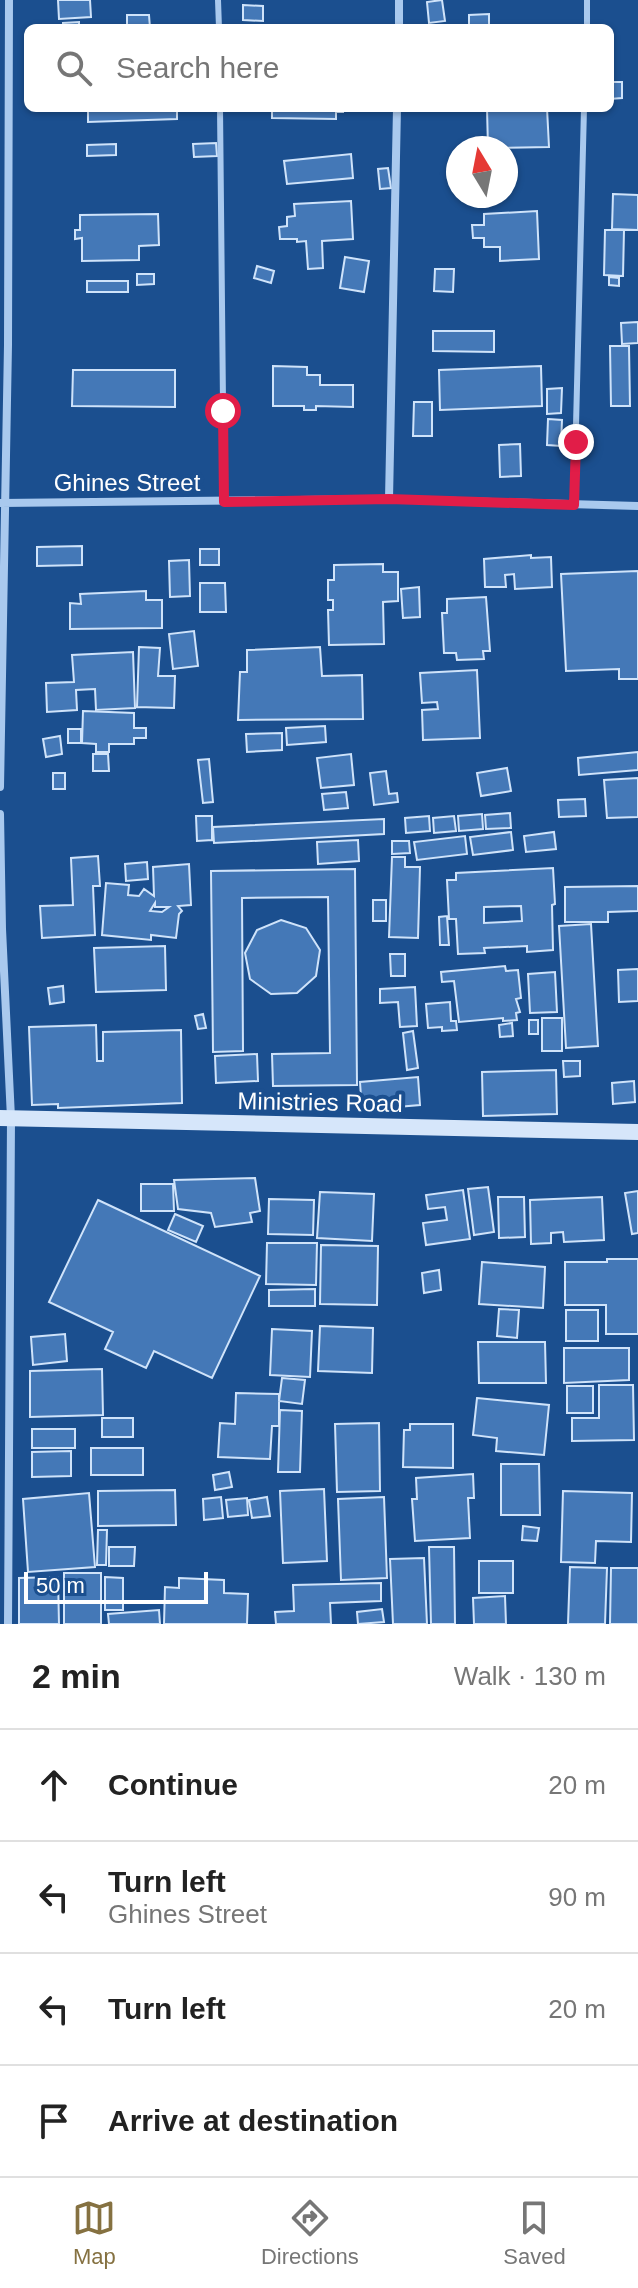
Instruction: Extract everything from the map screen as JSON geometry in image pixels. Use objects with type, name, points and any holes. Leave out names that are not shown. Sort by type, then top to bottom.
[{"type":"street","points":[[0,787],[2,503],[8,345],[9,0]]},
{"type":"street","points":[[399,0],[399,24]]},
{"type":"street","points":[[389,499],[397,112]]},
{"type":"street","name":"Ghines Street","points":[[2,503],[389,499],[638,506]]},
{"type":"street","points":[[0,814],[8,1624]]},
{"type":"street","name":"Ministries Road","points":[[5,1118],[638,1132]]},
{"type":"lane","points":[[218,0],[219,24]]},
{"type":"lane","points":[[587,0],[587,24]]},
{"type":"lane","points":[[220,112],[224,502]]},
{"type":"lane","points":[[574,505],[584,112]]},
{"type":"building","points":[[58,0],[90,0],[91,17],[59,19]]},
{"type":"building","points":[[442,0],[445,21],[429,23],[427,2]]},
{"type":"building","points":[[243,5],[263,6],[263,21],[243,20]]},
{"type":"building","points":[[489,14],[489,24],[469,24],[469,15]]},
{"type":"building","points":[[127,15],[149,15],[150,24],[127,24]]},
{"type":"building","points":[[614,82],[622,82],[622,98],[614,99]]},
{"type":"building","points":[[88,112],[177,112],[177,119],[88,122]]},
{"type":"building","points":[[272,112],[336,112],[336,119],[272,118]]},
{"type":"building","points":[[487,112],[547,112],[549,147],[518,148],[518,136],[488,136]]},
{"type":"building","points":[[216,143],[217,156],[194,157],[193,144]]},
{"type":"building","points":[[116,144],[116,155],[87,156],[87,145]]},
{"type":"building","points":[[351,154],[353,178],[287,184],[284,161]]},
{"type":"building","points":[[388,168],[391,188],[380,189],[378,169]]},
{"type":"building","points":[[613,194],[638,195],[638,230],[612,229]]},
{"type":"building","points":[[351,201],[353,239],[322,241],[323,268],[308,269],[306,241],[280,239],[279,227],[287,226],[287,217],[295,216],[294,204]]},
{"type":"building","points":[[537,211],[539,259],[500,261],[500,247],[484,247],[484,238],[473,238],[472,225],[484,225],[484,214]]},
{"type":"building","points":[[158,214],[159,245],[139,246],[139,260],[82,261],[82,238],[75,239],[75,230],[80,230],[80,215]]},
{"type":"building","points":[[605,230],[624,230],[623,276],[604,275]]},
{"type":"building","points":[[345,257],[369,261],[364,292],[340,288]]},
{"type":"building","points":[[257,266],[274,271],[271,283],[254,278]]},
{"type":"building","points":[[435,269],[454,269],[453,292],[434,291]]},
{"type":"building","points":[[137,274],[154,274],[154,284],[137,285]]},
{"type":"building","points":[[609,277],[619,278],[619,286],[609,285]]},
{"type":"building","points":[[87,281],[128,281],[128,292],[87,292]]},
{"type":"building","points":[[638,322],[638,343],[622,344],[621,323]]},
{"type":"building","points":[[433,331],[494,331],[494,352],[433,351]]},
{"type":"building","points":[[610,346],[629,346],[630,406],[611,406]]},
{"type":"building","points":[[273,366],[307,367],[307,375],[320,375],[320,385],[353,385],[353,407],[316,406],[316,410],[304,410],[304,406],[273,406]]},
{"type":"building","points":[[541,366],[542,406],[440,410],[439,370]]},
{"type":"building","points":[[73,370],[175,370],[175,407],[72,406]]},
{"type":"building","points":[[562,388],[561,413],[547,414],[547,389]]},
{"type":"building","points":[[414,402],[432,402],[432,436],[413,436]]},
{"type":"building","points":[[548,419],[562,420],[561,446],[547,445]]},
{"type":"building","points":[[520,444],[521,476],[500,477],[499,445]]},
{"type":"building","points":[[82,546],[82,565],[37,566],[37,547]]},
{"type":"building","points":[[200,549],[219,549],[219,565],[200,565]]},
{"type":"building","points":[[531,555],[531,558],[551,557],[552,587],[515,589],[514,574],[505,575],[506,587],[485,587],[484,559]]},
{"type":"building","points":[[189,560],[190,596],[170,597],[169,561]]},
{"type":"building","points":[[383,564],[383,572],[398,572],[398,601],[383,602],[384,644],[329,645],[328,610],[333,610],[333,600],[328,600],[328,580],[334,580],[334,565]]},
{"type":"building","points":[[638,571],[638,679],[619,679],[619,669],[566,671],[561,574]]},
{"type":"building","points":[[200,583],[225,583],[226,612],[200,612]]},
{"type":"building","points":[[419,587],[420,617],[403,618],[401,589]]},
{"type":"building","points":[[146,591],[146,600],[162,600],[162,628],[70,629],[70,603],[81,604],[80,594]]},
{"type":"building","points":[[486,597],[490,651],[483,651],[484,659],[457,660],[456,653],[444,653],[442,613],[447,613],[447,599]]},
{"type":"building","points":[[194,631],[198,666],[173,669],[169,634]]},
{"type":"building","points":[[139,647],[160,648],[158,676],[175,676],[174,708],[137,707]]},
{"type":"building","points":[[320,647],[322,676],[362,675],[363,719],[238,720],[240,672],[247,672],[247,650]]},
{"type":"building","points":[[133,652],[135,708],[96,710],[95,689],[76,690],[77,710],[47,712],[46,683],[74,682],[72,655]]},
{"type":"building","points":[[477,670],[480,738],[423,740],[422,710],[438,709],[437,702],[422,703],[420,673]]},
{"type":"building","points":[[83,711],[134,713],[134,728],[146,728],[146,738],[134,738],[134,744],[109,744],[109,752],[96,752],[96,744],[82,743]]},
{"type":"building","points":[[325,726],[326,742],[287,745],[286,728]]},
{"type":"building","points":[[68,729],[81,729],[81,743],[68,743]]},
{"type":"building","points":[[282,733],[282,750],[247,752],[246,734]]},
{"type":"building","points":[[60,736],[62,754],[46,757],[43,739]]},
{"type":"building","points":[[638,752],[638,770],[579,775],[578,758]]},
{"type":"building","points":[[93,754],[108,754],[109,771],[93,771]]},
{"type":"building","points":[[351,754],[354,785],[321,788],[317,758]]},
{"type":"building","points":[[209,759],[213,802],[203,803],[198,760]]},
{"type":"building","points":[[507,768],[511,791],[481,796],[477,773]]},
{"type":"building","points":[[386,771],[389,794],[397,793],[398,802],[374,805],[370,773]]},
{"type":"building","points":[[53,773],[65,773],[65,789],[53,789]]},
{"type":"building","points":[[638,778],[638,817],[607,818],[604,780]]},
{"type":"building","points":[[346,792],[348,808],[324,810],[322,794]]},
{"type":"building","points":[[585,799],[586,816],[559,817],[558,800]]},
{"type":"building","points":[[510,813],[511,828],[486,829],[485,815]]},
{"type":"building","points":[[482,814],[483,829],[459,831],[458,816]]},
{"type":"building","points":[[196,816],[212,816],[212,840],[197,841]]},
{"type":"building","points":[[429,816],[430,831],[406,833],[405,818]]},
{"type":"building","points":[[454,816],[456,831],[434,833],[433,818]]},
{"type":"building","points":[[384,819],[384,834],[214,843],[213,827]]},
{"type":"building","points":[[511,832],[513,850],[473,855],[470,837]]},
{"type":"building","points":[[554,832],[556,849],[526,852],[524,836]]},
{"type":"building","points":[[465,836],[467,854],[417,860],[414,842]]},
{"type":"building","points":[[358,840],[359,861],[318,864],[317,842]]},
{"type":"building","points":[[392,841],[409,841],[410,853],[392,854]]},
{"type":"building","points":[[98,856],[100,886],[93,886],[95,935],[42,938],[40,906],[73,905],[71,858]]},
{"type":"building","points":[[392,857],[405,857],[405,867],[420,867],[418,938],[389,937]]},
{"type":"building","points":[[147,862],[148,879],[126,881],[125,864]]},
{"type":"building","points":[[189,864],[191,905],[178,906],[182,911],[176,938],[151,935],[151,940],[102,935],[106,883],[129,885],[128,895],[139,896],[144,889],[154,896],[153,867]],"holes":[[[155,903],[155,907],[169,907],[162,912],[150,911]]]},
{"type":"building","points":[[553,868],[553,950],[527,952],[527,946],[484,948],[485,953],[458,954],[456,919],[449,919],[447,880],[456,880],[456,873]],"holes":[[[521,906],[522,921],[484,923],[484,907]]]},
{"type":"building","points":[[355,869],[357,1085],[273,1086],[272,1054],[330,1053],[328,897],[242,898],[243,1051],[213,1052],[211,871]]},
{"type":"building","points":[[638,886],[638,911],[608,912],[608,922],[565,922],[565,887]]},
{"type":"building","points":[[373,900],[386,900],[386,921],[373,921]]},
{"type":"building","points":[[447,916],[449,945],[440,945],[439,917]]},
{"type":"building","points":[[281,920],[306,928],[320,950],[316,976],[297,993],[271,994],[250,979],[245,953],[257,930]]},
{"type":"building","points":[[591,924],[598,1046],[566,1048],[559,926]]},
{"type":"building","points":[[165,946],[166,990],[96,992],[94,948]]},
{"type":"building","points":[[390,954],[405,954],[405,976],[391,976]]},
{"type":"building","points":[[505,966],[506,971],[518,970],[521,998],[516,999],[520,1012],[516,1013],[517,1020],[503,1021],[503,1018],[459,1022],[454,981],[442,982],[441,972]]},
{"type":"building","points":[[638,969],[638,1001],[619,1002],[618,970]]},
{"type":"building","points":[[555,972],[557,1012],[530,1013],[528,974]]},
{"type":"building","points":[[63,986],[64,1002],[50,1004],[48,988]]},
{"type":"building","points":[[415,987],[417,1026],[400,1027],[398,1002],[380,1003],[380,989]]},
{"type":"building","points":[[450,1002],[451,1021],[456,1021],[457,1030],[428,1028],[426,1004]]},
{"type":"building","points":[[203,1014],[206,1028],[198,1029],[195,1016]]},
{"type":"building","points":[[542,1018],[562,1018],[562,1051],[542,1051]]},
{"type":"building","points":[[529,1020],[538,1020],[538,1034],[529,1034]]},
{"type":"building","points":[[512,1023],[513,1036],[500,1037],[499,1025]]},
{"type":"building","points":[[96,1025],[97,1061],[103,1061],[103,1032],[181,1030],[182,1103],[58,1108],[58,1104],[32,1105],[29,1027]]},
{"type":"building","points":[[413,1031],[418,1068],[407,1070],[403,1033]]},
{"type":"building","points":[[257,1054],[258,1081],[216,1083],[215,1056]]},
{"type":"building","points":[[563,1061],[580,1061],[580,1076],[564,1077]]},
{"type":"building","points":[[556,1070],[557,1114],[483,1116],[482,1072]]},
{"type":"building","points":[[418,1077],[420,1105],[359,1108],[360,1082]]},
{"type":"building","points":[[634,1081],[635,1102],[613,1104],[612,1083]]},
{"type":"building","points":[[255,1178],[260,1211],[250,1213],[252,1222],[215,1227],[211,1213],[178,1209],[174,1180]]},
{"type":"building","points":[[141,1184],[173,1184],[174,1211],[141,1211]]},
{"type":"building","points":[[488,1187],[494,1232],[474,1235],[468,1189]]},
{"type":"building","points":[[463,1190],[470,1239],[426,1245],[423,1223],[447,1220],[445,1207],[428,1209],[426,1195]]},
{"type":"building","points":[[638,1191],[638,1233],[632,1234],[625,1193]]},
{"type":"building","points":[[320,1192],[374,1194],[372,1241],[317,1238]]},
{"type":"building","points":[[498,1197],[524,1197],[525,1237],[499,1238]]},
{"type":"building","points":[[602,1197],[604,1240],[564,1242],[563,1232],[551,1233],[551,1243],[531,1244],[530,1200]]},
{"type":"building","points":[[269,1199],[314,1200],[313,1235],[268,1234]]},
{"type":"building","points":[[98,1200],[260,1276],[212,1378],[154,1351],[146,1368],[105,1349],[113,1332],[49,1302]]},
{"type":"building","points":[[175,1214],[203,1226],[196,1242],[168,1230]]},
{"type":"building","points":[[267,1243],[317,1243],[316,1285],[266,1284]]},
{"type":"building","points":[[321,1245],[378,1246],[377,1305],[320,1304]]},
{"type":"building","points":[[607,1259],[638,1259],[638,1334],[606,1334],[606,1305],[565,1305],[565,1262],[607,1262]]},
{"type":"building","points":[[482,1262],[545,1267],[543,1308],[479,1304]]},
{"type":"building","points":[[439,1270],[441,1290],[424,1293],[422,1273]]},
{"type":"building","points":[[315,1289],[315,1306],[269,1306],[269,1290]]},
{"type":"building","points":[[499,1309],[519,1310],[517,1338],[497,1336]]},
{"type":"building","points":[[566,1310],[598,1310],[598,1341],[566,1341]]},
{"type":"building","points":[[320,1326],[373,1328],[372,1373],[318,1371]]},
{"type":"building","points":[[272,1329],[312,1331],[310,1377],[270,1375]]},
{"type":"building","points":[[65,1334],[67,1361],[33,1365],[31,1337]]},
{"type":"building","points":[[478,1342],[545,1342],[546,1383],[479,1383]]},
{"type":"building","points":[[564,1348],[629,1348],[629,1380],[564,1383]]},
{"type":"building","points":[[102,1369],[103,1415],[30,1417],[30,1371]]},
{"type":"building","points":[[282,1378],[305,1380],[302,1404],[279,1401]]},
{"type":"building","points":[[599,1385],[633,1385],[634,1440],[572,1441],[572,1418],[599,1418]]},
{"type":"building","points":[[567,1386],[593,1386],[593,1413],[567,1413]]},
{"type":"building","points":[[236,1393],[279,1394],[279,1426],[272,1426],[270,1459],[218,1457],[220,1423],[235,1424]]},
{"type":"building","points":[[477,1398],[549,1405],[544,1455],[496,1451],[497,1438],[473,1435]]},
{"type":"building","points":[[280,1410],[302,1411],[300,1472],[278,1472]]},
{"type":"building","points":[[102,1418],[133,1418],[133,1437],[102,1437]]},
{"type":"building","points":[[379,1423],[380,1491],[337,1492],[335,1424]]},
{"type":"building","points":[[410,1424],[453,1424],[453,1468],[403,1467],[404,1430],[410,1430]]},
{"type":"building","points":[[32,1429],[75,1429],[75,1448],[32,1448]]},
{"type":"building","points":[[91,1448],[143,1448],[143,1475],[91,1475]]},
{"type":"building","points":[[71,1451],[71,1476],[32,1477],[32,1452]]},
{"type":"building","points":[[501,1464],[539,1464],[540,1515],[501,1515]]},
{"type":"building","points":[[229,1472],[232,1487],[215,1490],[213,1475]]},
{"type":"building","points":[[473,1474],[474,1498],[468,1498],[470,1538],[415,1541],[412,1499],[417,1499],[416,1478]]},
{"type":"building","points":[[324,1489],[327,1561],[283,1563],[280,1491]]},
{"type":"building","points":[[175,1490],[176,1525],[98,1526],[98,1491]]},
{"type":"building","points":[[563,1491],[632,1493],[631,1542],[596,1541],[595,1563],[561,1562]]},
{"type":"building","points":[[89,1493],[95,1567],[28,1572],[23,1499]]},
{"type":"building","points":[[221,1497],[223,1518],[204,1520],[203,1499]]},
{"type":"building","points":[[267,1497],[270,1516],[252,1518],[249,1500]]},
{"type":"building","points":[[384,1497],[387,1578],[341,1580],[338,1499]]},
{"type":"building","points":[[247,1498],[248,1515],[228,1517],[226,1500]]},
{"type":"building","points":[[523,1526],[539,1528],[537,1541],[522,1540]]},
{"type":"building","points":[[98,1530],[107,1530],[106,1565],[97,1565]]},
{"type":"building","points":[[109,1547],[135,1547],[134,1566],[109,1566]]},
{"type":"building","points":[[429,1547],[454,1547],[455,1624],[431,1624]]},
{"type":"building","points":[[424,1558],[427,1624],[393,1624],[390,1559]]},
{"type":"building","points":[[479,1561],[513,1561],[513,1593],[479,1593]]},
{"type":"building","points":[[570,1567],[607,1568],[605,1624],[568,1624]]},
{"type":"building","points":[[611,1568],[638,1568],[638,1624],[610,1624]]},
{"type":"building","points":[[64,1573],[101,1573],[101,1624],[64,1624]]},
{"type":"building","points":[[58,1577],[59,1624],[19,1624],[19,1578]]},
{"type":"building","points":[[105,1577],[123,1578],[123,1610],[105,1610]]},
{"type":"building","points":[[179,1578],[224,1580],[224,1593],[248,1594],[247,1624],[164,1624],[165,1587],[179,1588]]},
{"type":"building","points":[[381,1583],[381,1601],[330,1603],[331,1624],[276,1624],[275,1612],[294,1611],[293,1585]]},
{"type":"building","points":[[505,1596],[506,1624],[474,1624],[473,1598]]},
{"type":"building","points":[[382,1609],[384,1622],[358,1624],[357,1612]]},
{"type":"building","points":[[159,1610],[160,1624],[109,1624],[108,1614]]},
{"type":"route","points":[[223,411],[224,502],[389,499],[574,505],[576,442]]}]
